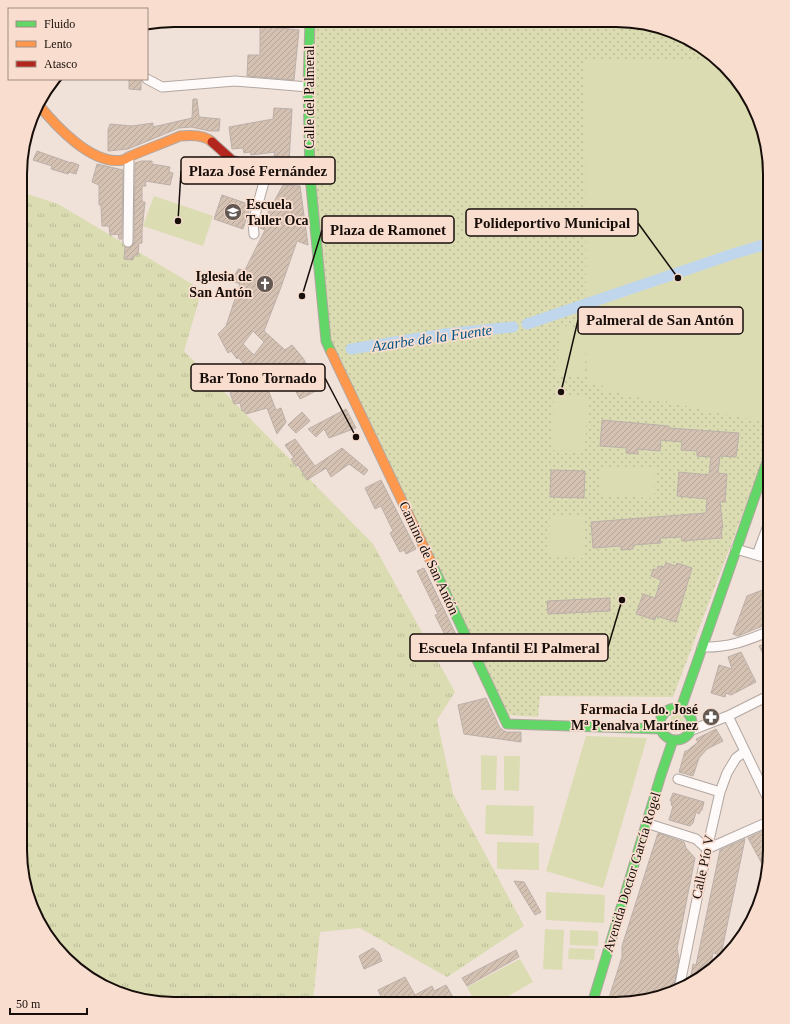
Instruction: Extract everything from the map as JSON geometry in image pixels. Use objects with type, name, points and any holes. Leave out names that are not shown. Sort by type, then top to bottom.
[{"type":"street","name":"Calle del Palmeral","points":[[310,27],[308,87],[310,176],[326,341]]},
{"type":"street","points":[[148,80],[162,87],[236,81],[308,87]]},
{"type":"street","points":[[42,109],[53,122],[73,140],[93,154],[112,160],[123,160],[180,136],[190,135],[209,139],[232,160],[268,171],[310,176]]},
{"type":"street","points":[[128,242],[129,157]]},
{"type":"street","points":[[254,234],[253,222],[268,171]]},
{"type":"street","name":"Camino de San Antón","points":[[326,341],[507,724],[661,729]]},
{"type":"street","points":[[681,708],[763,473]]},
{"type":"street","points":[[757,554],[763,538]]},
{"type":"street","points":[[736,549],[763,556]]},
{"type":"street","points":[[702,647],[719,647],[737,644],[763,634]]},
{"type":"street","points":[[692,730],[693,723],[691,716],[687,711],[681,708],[672,708],[664,712],[660,720],[661,729],[664,734],[673,740],[679,740],[684,738],[692,730],[728,716],[763,698]]},
{"type":"street","points":[[728,716],[763,789]]},
{"type":"street","name":"Avenida Doctor García Rogel","points":[[594,997],[646,823],[673,740]]},
{"type":"street","name":"Calle Pío V","points":[[680,982],[720,792],[727,773],[736,758],[744,752]]},
{"type":"street","points":[[678,779],[720,792]]},
{"type":"street","points":[[646,823],[696,840],[707,849],[763,824]]},
{"type":"green space","points":[[315,27],[635,28],[672,38],[698,52],[720,70],[738,92],[752,118],[758,136],[763,165],[763,460],[673,697],[540,696],[538,717],[509,715],[329,342],[312,135]]},
{"type":"green space","points":[[585,60],[708,60],[720,70],[733,85],[748,109],[758,136],[762,155],[763,422],[702,410],[666,401],[666,403],[602,390],[603,386],[587,382],[586,347],[584,377],[557,375],[560,326],[586,327]]},
{"type":"green space","points":[[27,194],[58,204],[202,290],[184,351],[373,544],[455,692],[437,720],[453,794],[524,926],[447,977],[360,928],[320,932],[313,997],[165,997],[136,992],[118,986],[85,967],[70,954],[57,939],[38,906],[32,888],[27,859]]},
{"type":"green space","points":[[154,196],[213,216],[203,246],[143,226]]},
{"type":"green space","points":[[554,396],[588,397],[585,451],[552,450]]},
{"type":"green space","points":[[600,467],[655,469],[654,498],[599,496]]},
{"type":"green space","points":[[550,515],[585,516],[584,558],[549,557]]},
{"type":"green space","points":[[677,715],[683,717],[685,723],[683,729],[677,731],[671,729],[669,723],[671,717]]},
{"type":"green space","points":[[586,736],[647,738],[603,888],[546,871]]},
{"type":"green space","points":[[481,755],[497,756],[496,790],[481,790]]},
{"type":"green space","points":[[504,756],[520,756],[519,791],[504,790]]},
{"type":"green space","points":[[486,805],[534,806],[533,836],[485,834]]},
{"type":"green space","points":[[497,842],[539,843],[539,870],[497,869]]},
{"type":"green space","points":[[546,892],[605,895],[604,923],[546,920]]},
{"type":"green space","points":[[545,929],[564,930],[562,970],[543,969]]},
{"type":"green space","points":[[570,930],[598,931],[598,946],[570,945]]},
{"type":"green space","points":[[569,948],[595,949],[594,960],[568,959]]},
{"type":"green space","points":[[520,959],[533,982],[506,997],[472,997],[467,987]]},
{"type":"building","points":[[260,27],[299,30],[294,80],[247,76],[248,55],[260,55]]},
{"type":"building","points":[[129,80],[141,80],[141,90],[129,89]]},
{"type":"building","points":[[193,99],[197,99],[199,117],[220,119],[219,131],[210,131],[191,127],[179,128],[128,149],[108,151],[108,130],[110,124],[132,126],[153,123],[153,127],[192,118]]},
{"type":"building","points":[[274,108],[292,109],[289,163],[279,162],[279,156],[274,156],[275,152],[251,155],[250,152],[244,153],[243,148],[232,149],[229,127],[273,119]]},
{"type":"building","points":[[37,151],[79,165],[76,174],[69,172],[68,174],[51,169],[52,166],[33,160]]},
{"type":"building","points":[[199,157],[217,157],[218,167],[199,166]]},
{"type":"building","points":[[141,161],[152,161],[152,164],[170,167],[169,172],[173,173],[170,185],[145,181],[146,186],[142,186],[142,202],[145,202],[142,243],[139,243],[138,255],[134,255],[133,260],[124,259],[125,247],[131,247],[134,242],[135,163]]},
{"type":"building","points":[[97,164],[123,170],[122,239],[119,239],[118,234],[110,235],[109,226],[102,226],[101,205],[99,205],[99,185],[92,182]]},
{"type":"building","points":[[283,185],[300,186],[308,245],[297,241],[264,331],[285,350],[292,345],[303,358],[314,378],[318,375],[324,387],[300,399],[286,374],[267,387],[276,410],[281,408],[286,422],[277,434],[267,408],[246,414],[242,411],[240,403],[234,404],[230,393],[256,379],[238,357],[237,359],[231,351],[228,353],[218,334],[226,326],[240,284],[232,281],[238,269],[245,270],[265,230],[260,228]],"holes":[[[253,331],[264,342],[254,355],[243,344]]]},
{"type":"building","name":"Escuela Taller Oca","points":[[222,195],[251,205],[243,229],[214,219]]},
{"type":"building","points":[[346,409],[356,428],[329,438],[324,429],[316,437],[308,429]]},
{"type":"building","points":[[302,412],[310,421],[296,433],[288,425]]},
{"type":"building","points":[[602,420],[669,426],[669,428],[739,433],[736,457],[720,456],[718,473],[727,474],[725,502],[720,502],[723,528],[721,528],[722,538],[682,541],[681,537],[660,538],[661,543],[633,545],[633,549],[621,550],[621,546],[593,548],[591,522],[706,513],[707,499],[677,496],[679,472],[709,475],[711,457],[697,456],[697,451],[681,450],[682,442],[661,440],[660,451],[638,449],[638,454],[626,453],[627,448],[600,446]]},
{"type":"building","points":[[295,439],[315,466],[342,448],[368,470],[364,475],[349,464],[331,477],[326,468],[307,480],[298,465],[296,466],[291,459],[294,458],[285,445]]},
{"type":"building","points":[[551,470],[585,471],[584,498],[550,497]]},
{"type":"building","points":[[381,480],[416,549],[406,554],[404,550],[400,552],[390,533],[393,531],[381,506],[375,509],[365,488]]},
{"type":"building","points":[[666,563],[676,566],[677,563],[692,568],[676,622],[656,616],[655,620],[636,614],[643,594],[655,598],[661,580],[651,576],[653,569],[657,570],[658,566],[664,567]]},
{"type":"building","points":[[424,568],[461,645],[452,649],[435,615],[438,614],[417,571]]},
{"type":"building","points":[[763,590],[763,626],[738,636],[733,634],[747,596]]},
{"type":"building","points":[[610,598],[610,611],[548,614],[547,601]]},
{"type":"building","points":[[763,645],[763,654],[759,646]]},
{"type":"building","points":[[741,652],[756,682],[731,695],[726,693],[725,697],[711,693],[719,665],[732,669],[728,657]]},
{"type":"building","points":[[486,698],[500,728],[506,732],[521,732],[521,742],[464,734],[458,705]]},
{"type":"building","points":[[716,729],[723,741],[707,749],[699,758],[693,776],[679,772],[685,751],[698,742],[696,739]]},
{"type":"building","points":[[673,793],[704,802],[702,810],[699,814],[696,812],[693,823],[690,826],[669,820],[673,806],[671,805],[672,801],[670,801]]},
{"type":"building","points":[[763,831],[762,865],[748,838]]},
{"type":"building","points":[[658,833],[684,842],[686,848],[695,858],[677,949],[679,959],[674,985],[654,992],[635,996],[609,997],[622,957],[622,946]]},
{"type":"building","points":[[745,839],[722,952],[719,955],[713,953],[711,961],[691,976],[693,964],[696,965],[720,850]]},
{"type":"building","points":[[514,881],[524,882],[541,912],[535,915]]},
{"type":"building","points":[[373,948],[379,953],[382,961],[364,969],[359,956]]},
{"type":"building","points":[[516,950],[519,957],[467,986],[462,978]]},
{"type":"building","points":[[405,977],[415,995],[432,986],[434,991],[446,985],[453,997],[381,997],[378,990]]},
{"type":"waterway","name":"Azarbe de la Fuente","points":[[527,324],[763,245]]},
{"type":"waterway","name":"Azarbe de la Fuente","points":[[351,349],[445,334],[513,327]]},
{"type":"traffic: fast","points":[[310,27],[308,87],[310,176],[326,341],[331,352]]},
{"type":"traffic: fast","points":[[681,708],[763,473]]},
{"type":"traffic: fast","points":[[431,562],[507,724],[661,729]]},
{"type":"traffic: fast","points":[[673,708],[679,708],[688,712],[692,724],[688,736],[679,740],[673,740],[664,736],[660,727],[660,721],[664,712],[673,708]]},
{"type":"traffic: fast","points":[[594,997],[661,775],[673,740]]},
{"type":"traffic: slow","points":[[42,109],[64,133],[75,142],[99,157],[111,160],[123,160],[180,136],[201,137],[212,142]]},
{"type":"traffic: slow","points":[[331,352],[431,562]]},
{"type":"traffic: jam","points":[[212,142],[232,160],[267,171],[310,176]]},
{"type":"place","name":"Escuela Taller Oca","points":[[233,212]]},
{"type":"place","name":"Plaza José Fernández","points":[[178,221]]},
{"type":"place","name":"Polideportivo Municipal","points":[[678,278]]},
{"type":"place","name":"Iglesia de San Antón","points":[[265,284]]},
{"type":"place","name":"Plaza de Ramonet","points":[[302,296]]},
{"type":"place","name":"Palmeral de San Antón","points":[[561,392]]},
{"type":"place","name":"Bar Tono Tornado","points":[[356,437]]},
{"type":"place","name":"Escuela Infantil El Palmeral","points":[[622,600]]},
{"type":"place","name":"Farmacia Ldo. José Mª Penalva Martínez","points":[[711,717]]}]
